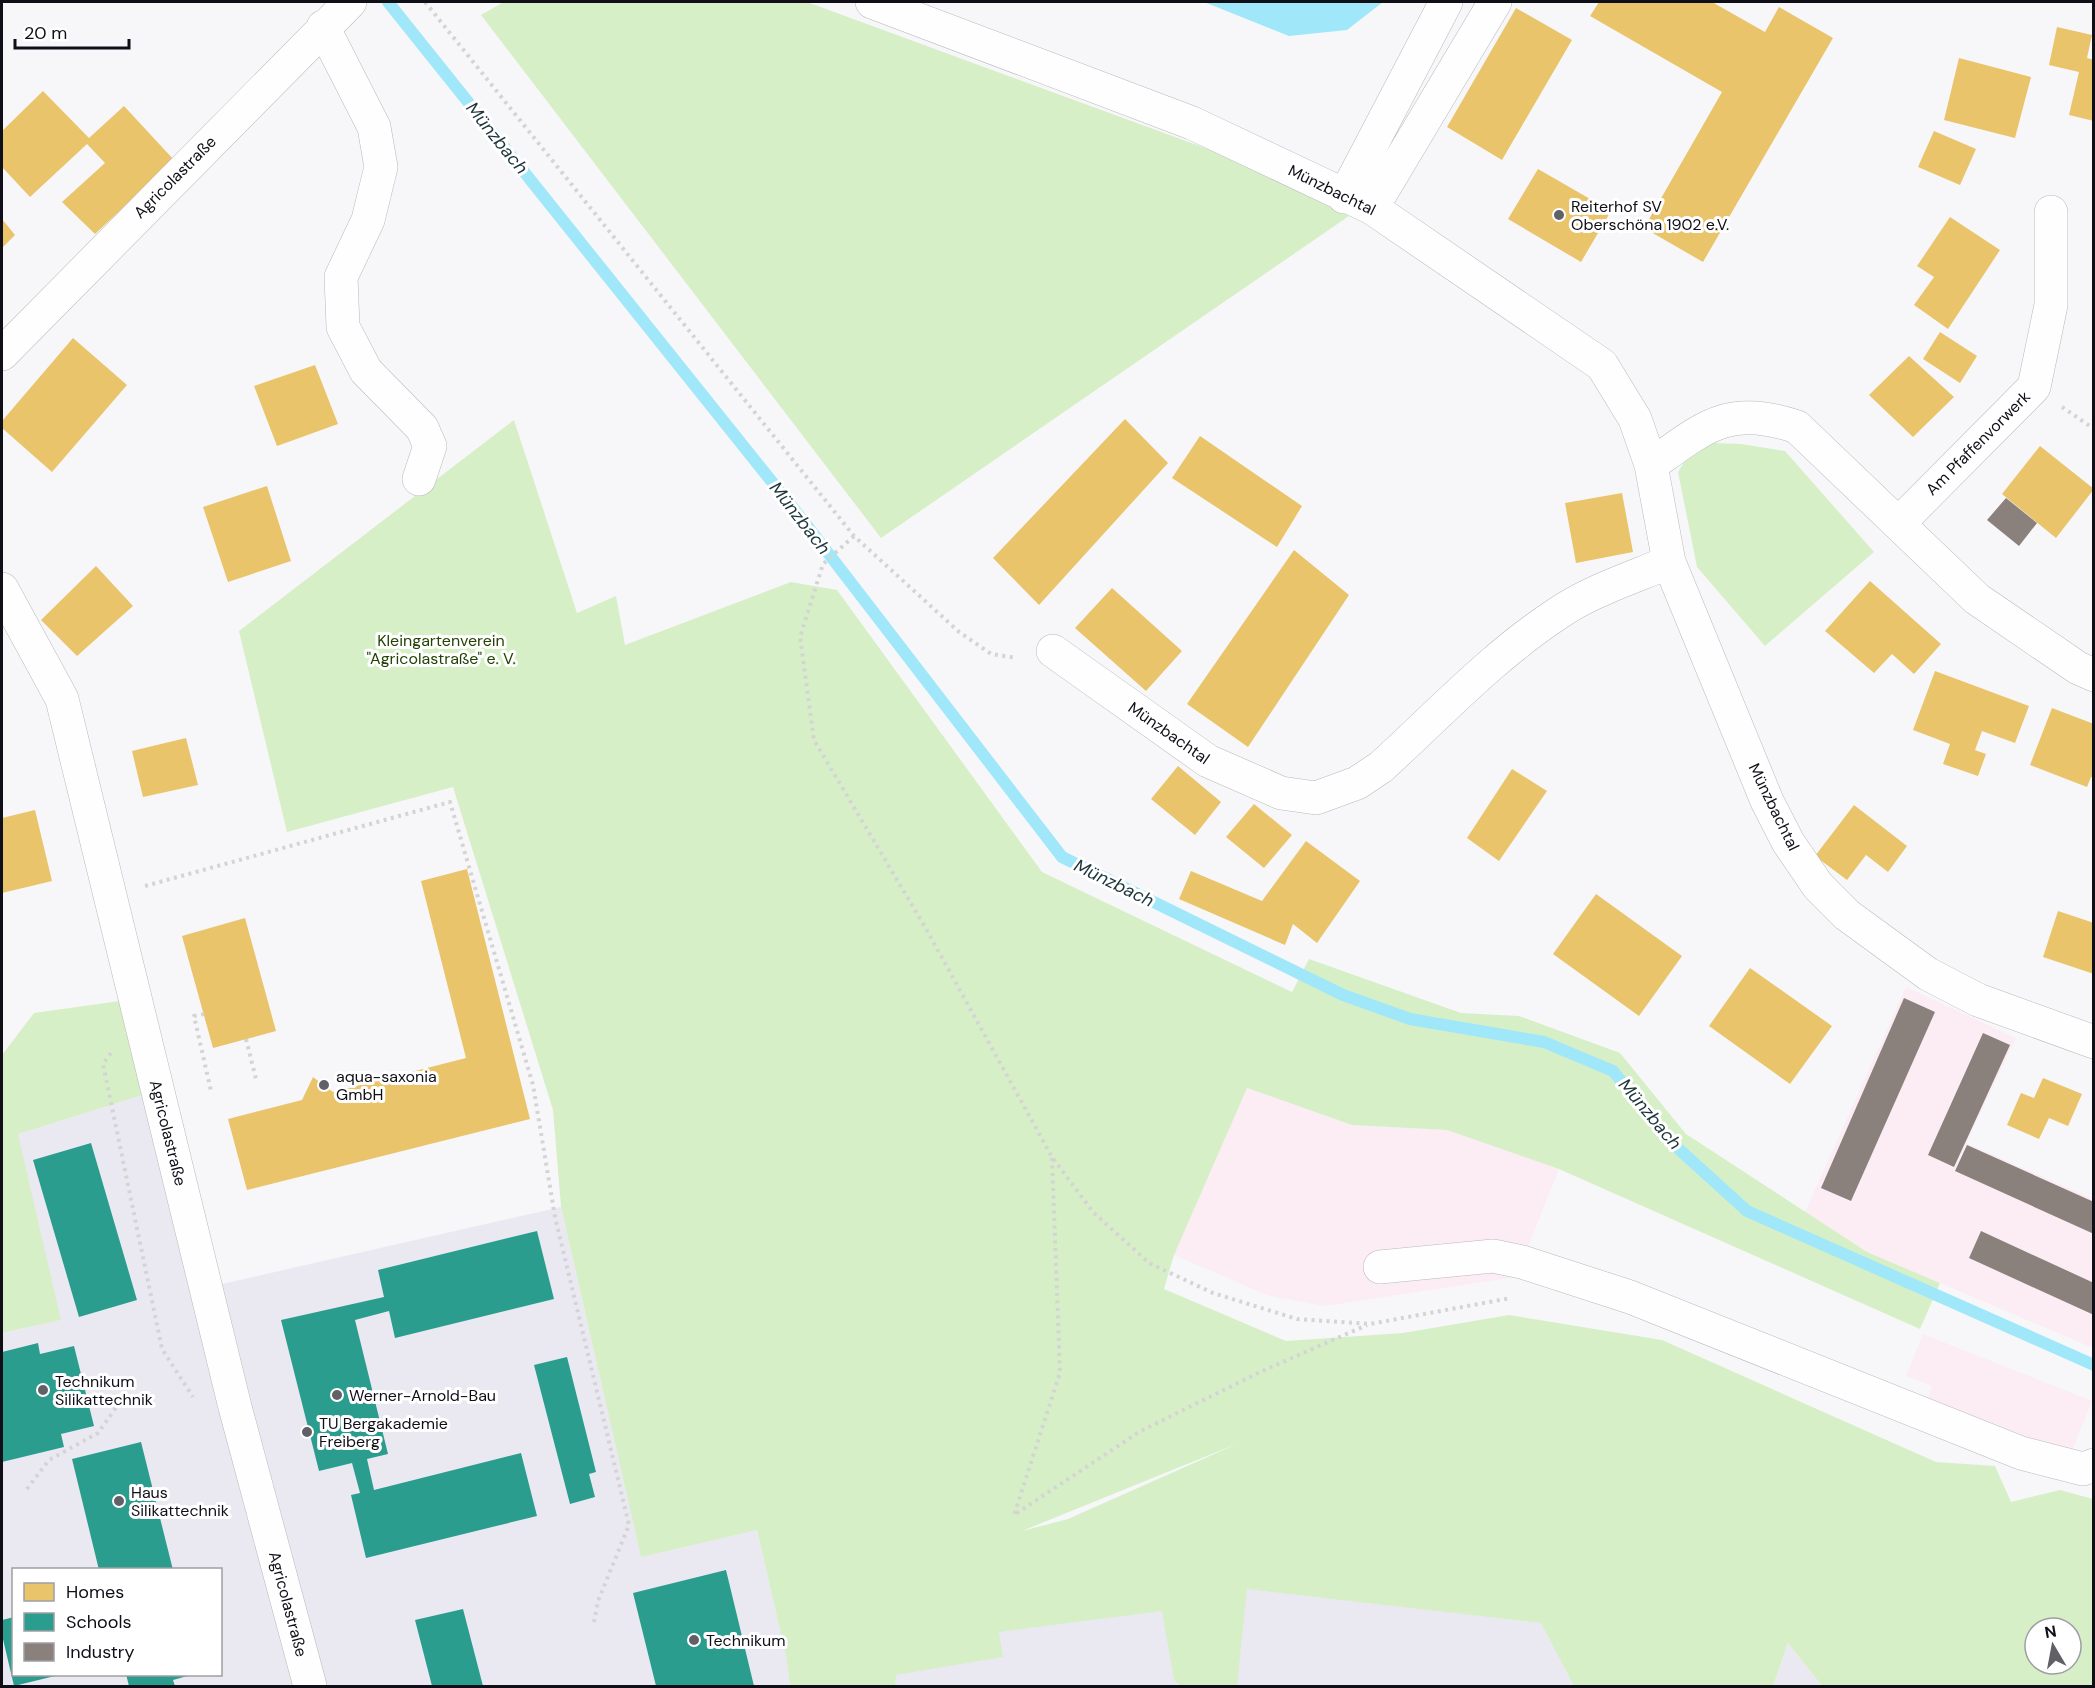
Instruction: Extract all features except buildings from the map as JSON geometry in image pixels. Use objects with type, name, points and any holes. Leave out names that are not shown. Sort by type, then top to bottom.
[{"type":"street","name":"Agricolastraße","points":[[2,354],[350,2]]},
{"type":"street","name":"Münzbachtal","points":[[872,2],[1192,123],[1358,202],[1602,365],[1635,418],[1651,465],[1669,562],[1767,801],[1788,842],[1818,886],[1847,915],[1928,974],[1978,1000],[2094,1042]]},
{"type":"street","points":[[1358,202],[1446,2]]},
{"type":"street","points":[[1358,202],[1495,2]]},
{"type":"street","points":[[323,27],[374,127],[381,167],[368,220],[341,277],[343,327],[366,371],[422,428],[430,446],[419,479]]},
{"type":"street","name":"Am Pfaffenvorwerk","points":[[1899,523],[2034,387],[2051,305],[2051,212]]},
{"type":"street","points":[[1651,465],[1705,427],[1740,417],[1768,418],[1797,427],[1977,599],[2078,668],[2094,675]]},
{"type":"street","name":"Münzbachtal","points":[[1053,651],[1208,761],[1281,793],[1316,798],[1357,783],[1381,767],[1516,644],[1558,613],[1602,590],[1669,562]]},
{"type":"street","name":"Agricolastraße","points":[[2,589],[62,699],[235,1407],[310,1686]]},
{"type":"street","points":[[1380,1267],[1493,1256],[1522,1262],[1630,1297],[2021,1453],[2083,1469],[2094,1465]]},
{"type":"path","points":[[425,2],[854,536],[958,631],[991,654],[1028,658],[1053,651]]},
{"type":"path","points":[[854,536],[822,564],[800,637],[814,740],[925,927],[1052,1157],[1093,1212],[1149,1263],[1213,1293],[1297,1319],[1370,1324]]},
{"type":"path","points":[[110,896],[450,802],[533,1085],[555,1217],[629,1525],[598,1600],[594,1622]]},
{"type":"path","points":[[138,1009],[104,1064],[162,1349],[198,1404]]},
{"type":"path","points":[[204,1014],[194,1016],[211,1091]]},
{"type":"path","points":[[246,1039],[256,1079]]},
{"type":"path","points":[[1052,1157],[1060,1373],[1014,1515],[1139,1432],[1260,1372],[1370,1324],[1518,1297]]},
{"type":"path","points":[[27,1489],[49,1460],[98,1433],[122,1399]]},
{"type":"shaded area","points":[[1906,987],[2016,1038],[1966,1143],[2093,1199],[2093,1348],[1867,1252],[1805,1212]]},
{"type":"shaded area","points":[[1247,1088],[1352,1125],[1447,1130],[1559,1169],[1516,1277],[1325,1306],[1269,1296],[1174,1255]]},
{"type":"shaded area","name":"TU Bergakademie Freiberg","points":[[143,1095],[191,1291],[561,1207],[641,1556],[757,1530],[786,1656],[790,1686],[2,1686],[2,1333],[60,1320],[17,1134]]},
{"type":"shaded area","points":[[1923,1334],[2092,1401],[2071,1454],[1928,1398],[1932,1386],[1906,1376]]},
{"type":"shaded area","points":[[1220,1557],[1574,1599],[1706,1686],[808,1686]]},
{"type":"shaded area","points":[[1788,1643],[1822,1686],[1773,1686]]},
{"type":"green space","points":[[504,2],[807,2],[1216,152],[1349,216],[881,538],[481,15]]},
{"type":"green space","name":"Kleingartenverein \"Agricolastraße\" e. V.","points":[[514,420],[577,613],[616,596],[625,645],[791,582],[837,590],[1042,872],[1292,992],[1309,959],[1461,1013],[1519,1016],[1620,1053],[1686,1134],[1867,1252],[1940,1283],[1920,1329],[1559,1169],[1447,1130],[1352,1125],[1247,1088],[1174,1255],[1164,1289],[1286,1341],[1403,1333],[1509,1315],[1662,1340],[1936,1462],[1995,1466],[2011,1502],[2060,1490],[2093,1499],[2093,1686],[1822,1686],[1788,1643],[1773,1686],[1574,1686],[1541,1623],[1247,1589],[1237,1686],[1181,1686],[1174,1680],[1162,1611],[999,1632],[1003,1657],[896,1675],[895,1686],[790,1686],[786,1656],[757,1530],[641,1557],[561,1207],[553,1110],[453,787],[287,832],[239,631]],"holes":[[[1239,1443],[1068,1519],[1022,1531]]]},
{"type":"green space","points":[[1715,443],[1741,444],[1785,451],[1874,552],[1765,646],[1697,567],[1678,472],[1691,451]]},
{"type":"green space","points":[[120,1001],[143,1095],[18,1134],[61,1320],[2,1333],[2,1055],[34,1013]]},
{"type":"water","points":[[1204,2],[1383,2],[1347,30],[1289,36]]},
{"type":"waterway","name":"Münzbach","points":[[388,2],[805,523],[1062,857],[1343,995],[1410,1019],[1544,1042],[1613,1071],[1671,1142],[1747,1211],[2094,1365]]},
{"type":"place","name":"Reiterhof SV Oberschöna 1902 e.V.","points":[[1559,215]]},
{"type":"place","name":"aqua-saxonia GmbH","points":[[324,1085]]},
{"type":"place","name":"Technikum Silikattechnik","points":[[43,1390]]},
{"type":"place","name":"Werner-Arnold-Bau","points":[[337,1395]]},
{"type":"place","name":"TU Bergakademie Freiberg","points":[[307,1432]]},
{"type":"place","name":"Haus Silikattechnik","points":[[119,1501]]},
{"type":"place","name":"Technikum","points":[[694,1640]]}]
